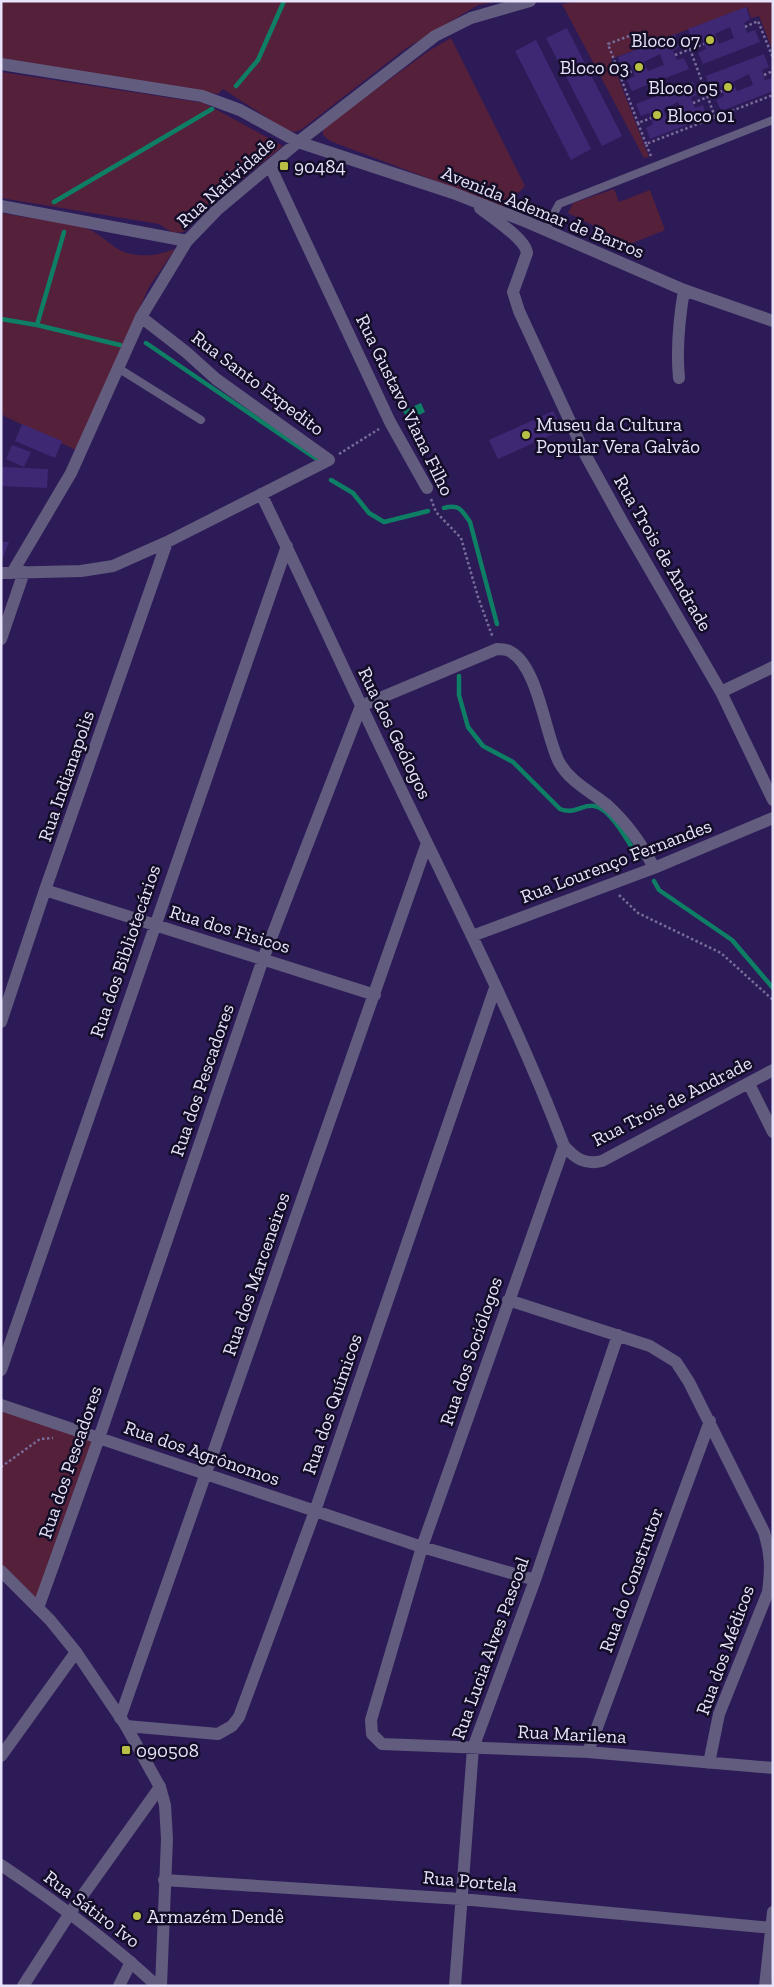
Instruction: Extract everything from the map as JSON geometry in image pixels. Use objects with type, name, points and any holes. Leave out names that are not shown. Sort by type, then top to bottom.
[{"type":"street","name":"Rua Natividade","points":[[1,639],[12,573],[70,473],[141,317],[187,241],[217,210],[298,142],[435,36],[471,18],[530,1]]},
{"type":"street","name":"Avenida Ademar de Barros","points":[[1,64],[202,96],[240,110],[298,142],[468,199],[527,222],[684,290],[773,321]]},
{"type":"street","name":"Rua Gustavo Viana Filho","points":[[270,166],[390,422],[427,488]]},
{"type":"street","points":[[468,199],[520,240]]},
{"type":"street","points":[[1,206],[187,241]]},
{"type":"street","name":"Rua Trois de Andrade","points":[[527,222],[520,240],[527,250],[513,292],[519,311],[586,456],[720,692],[773,800]]},
{"type":"street","points":[[679,378],[677,354],[678,329],[684,290]]},
{"type":"street","name":"Rua Santo Expedito","points":[[141,317],[186,352],[216,379],[329,460]]},
{"type":"street","points":[[12,573],[81,571],[113,566],[167,542],[329,460]]},
{"type":"street","name":"Rua dos Geólogos","points":[[262,494],[495,988]]},
{"type":"street","name":"Rua Indianapolis","points":[[1,1022],[45,890],[167,542]]},
{"type":"street","name":"Rua dos Bibliotecários","points":[[1,1370],[287,546]]},
{"type":"street","points":[[361,706],[497,649],[506,650],[520,659],[539,694],[549,737],[559,762],[566,773],[604,803],[630,828],[654,868]]},
{"type":"street","points":[[720,692],[773,667]]},
{"type":"street","name":"Rua dos Pescadores","points":[[38,1608],[99,1438],[263,959],[361,706]]},
{"type":"street","name":"Rua Lourenço Fernandes","points":[[472,936],[654,868],[773,818]]},
{"type":"street","name":"Rua dos Marceneiros","points":[[123,1722],[206,1473],[427,843]]},
{"type":"street","name":"Rua dos Fisicos","points":[[45,890],[375,995]]},
{"type":"street","points":[[495,988],[564,1146]]},
{"type":"street","name":"Rua dos Químicos","points":[[123,1722],[218,1734],[232,1726],[239,1717],[315,1511],[495,988]]},
{"type":"street","name":"Rua Trois de Andrade","points":[[564,1146],[574,1157],[582,1162],[602,1161],[773,1070]]},
{"type":"street","points":[[749,1084],[773,1132]]},
{"type":"street","name":"Rua dos Sociólogos","points":[[372,1734],[371,1720],[422,1547],[564,1146]]},
{"type":"street","name":"Rua dos Médicos","points":[[508,1300],[650,1346],[676,1362],[710,1421],[764,1532],[770,1552],[771,1571],[768,1592],[719,1714],[708,1763]]},
{"type":"street","name":"Rua Lucia Alves Pascoal","points":[[454,1986],[473,1748],[535,1580],[618,1335]]},
{"type":"street","name":"Rua dos Agrônomos","points":[[1,1405],[422,1547],[535,1580]]},
{"type":"street","name":"Rua do Construtor","points":[[588,1752],[710,1421]]},
{"type":"street","points":[[1,1571],[38,1608],[76,1652],[123,1722],[160,1786],[167,1823],[161,1986]]},
{"type":"street","points":[[1,1756],[76,1652]]},
{"type":"street","name":"Rua Marilena","points":[[372,1734],[382,1744],[588,1752],[773,1768]]},
{"type":"street","points":[[22,1986],[70,1913],[160,1786]]},
{"type":"street","name":"Rua Sátiro Ivo","points":[[1,1865],[51,1898],[131,1962],[156,1986]]},
{"type":"street","name":"Rua Portela","points":[[164,1880],[461,1899],[772,1928]]},
{"type":"street","points":[[765,1986],[773,1912]]},
{"type":"street","points":[[118,1986],[131,1962]]},
{"type":"lane","points":[[544,230],[559,204],[773,120]]},
{"type":"lane","points":[[118,368],[201,420]]},
{"type":"path","points":[[745,26],[758,21],[773,58]]},
{"type":"path","points":[[629,36],[608,44],[651,157]]},
{"type":"path","points":[[675,55],[704,44]]},
{"type":"path","points":[[690,50],[715,117]]},
{"type":"path","points":[[620,76],[633,71]]},
{"type":"path","points":[[764,75],[773,71]]},
{"type":"path","points":[[693,103],[722,91]]},
{"type":"path","points":[[646,144],[773,95]]},
{"type":"path","points":[[638,123],[651,118]]},
{"type":"path","points":[[329,460],[390,422]]},
{"type":"path","name":"Rua Gustavo Viana Filho","points":[[427,488],[436,512],[461,538],[478,596],[497,649]]},
{"type":"path","points":[[609,885],[638,913],[720,953],[773,1000]]},
{"type":"path","points":[[1,1466],[40,1439],[60,1438]]},
{"type":"shaded area","points":[[1,1],[501,1],[478,5],[405,49],[302,129],[295,132],[286,130],[223,89],[218,94],[1,58]]},
{"type":"shaded area","points":[[583,1],[773,1],[773,46],[771,47],[759,16],[751,18],[747,7],[611,59],[649,157],[644,158],[562,4]]},
{"type":"shaded area","points":[[451,38],[525,186],[504,207],[330,141],[323,135],[326,126],[427,52]]},
{"type":"shaded area","points":[[1,72],[204,103],[283,146],[207,207],[184,232],[173,233],[159,224],[1,198]]},
{"type":"shaded area","points":[[614,189],[619,202],[650,190],[665,230],[630,244],[568,213],[573,203]]},
{"type":"shaded area","points":[[1,213],[82,227],[96,233],[118,249],[132,254],[154,255],[175,249],[149,287],[76,450],[4,416],[1,411]]},
{"type":"shaded area","points":[[421,403],[425,412],[408,420],[403,411]]},
{"type":"shaded area","points":[[1,1405],[99,1438],[38,1608],[1,1572]]},
{"type":"building","points":[[746,7],[750,19],[744,23],[747,33],[755,30],[760,42],[703,64],[698,53],[706,49],[702,38],[693,41],[688,29]],"holes":[[[730,27],[734,38],[719,44],[715,34]]]},
{"type":"building","points":[[567,28],[622,136],[602,146],[546,38]]},
{"type":"building","points":[[675,34],[679,47],[673,51],[677,60],[684,58],[689,69],[632,91],[627,80],[635,76],[631,65],[622,69],[618,57]],"holes":[[[660,54],[664,65],[648,71],[644,62]]]},
{"type":"building","points":[[536,40],[591,149],[571,160],[515,51]]},
{"type":"building","points":[[764,54],[769,67],[762,70],[765,80],[773,78],[773,91],[721,111],[716,100],[724,96],[720,85],[711,89],[706,76]],"holes":[[[749,74],[753,85],[737,91],[733,82]]]},
{"type":"building","points":[[693,82],[698,94],[691,98],[695,108],[703,105],[707,117],[650,139],[646,128],[653,124],[649,113],[641,116],[636,104]],"holes":[[[678,102],[682,113],[667,119],[663,109]]]},
{"type":"building","name":"Museu da Cultura Popular Vera Galvão","points":[[553,411],[562,430],[498,459],[489,440]]},
{"type":"building","points":[[22,424],[62,441],[55,458],[15,441]]},
{"type":"building","points":[[12,445],[31,452],[24,467],[6,459]]},
{"type":"building","points":[[1,467],[48,469],[47,488],[1,486]]},
{"type":"building","points":[[1,542],[9,542],[1,562]]},
{"type":"waterway","points":[[236,86],[258,60],[284,1]]},
{"type":"waterway","points":[[54,202],[212,109]]},
{"type":"waterway","points":[[37,325],[64,232]]},
{"type":"waterway","points":[[1,319],[37,325],[120,345]]},
{"type":"waterway","points":[[146,343],[321,462]]},
{"type":"waterway","points":[[331,480],[353,493],[369,513],[384,522],[428,511]]},
{"type":"waterway","points":[[444,508],[456,507],[470,522],[497,624]]},
{"type":"waterway","points":[[459,676],[459,695],[468,727],[483,746],[513,762],[560,809],[570,811],[585,806],[594,806],[607,813],[620,828],[639,859]]},
{"type":"waterway","points":[[654,881],[659,890],[732,940],[773,988]]},
{"type":"place","name":"Bloco 07","points":[[710,40]]},
{"type":"place","name":"Bloco 03","points":[[639,67]]},
{"type":"place","name":"Bloco 05","points":[[728,87]]},
{"type":"place","name":"Bloco 01","points":[[657,115]]},
{"type":"place","name":"90484","points":[[284,166]]},
{"type":"place","name":"Museu da Cultura Popular Vera Galvão","points":[[526,435]]},
{"type":"place","name":"090508","points":[[126,1750]]},
{"type":"place","name":"Armazém Dendê","points":[[137,1916]]}]
